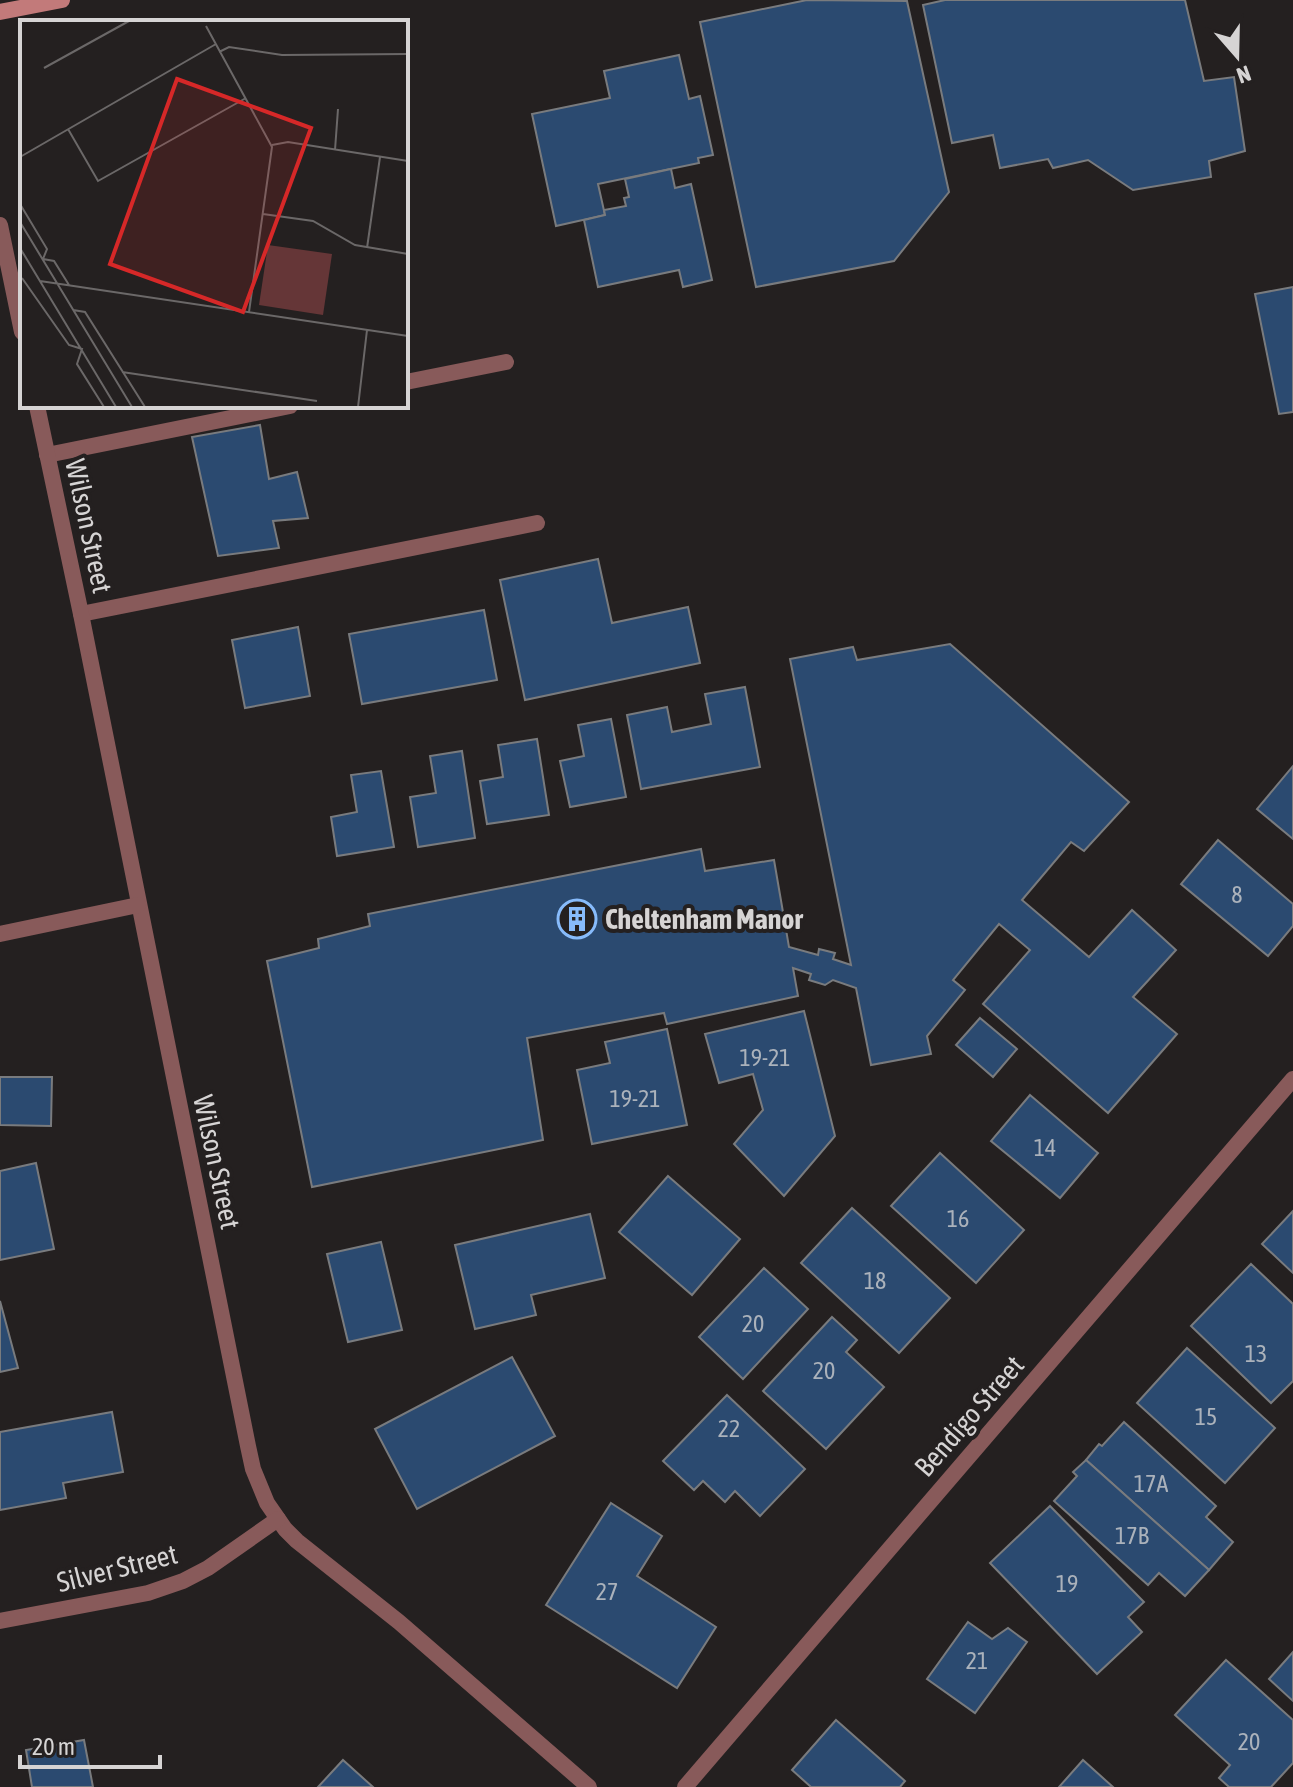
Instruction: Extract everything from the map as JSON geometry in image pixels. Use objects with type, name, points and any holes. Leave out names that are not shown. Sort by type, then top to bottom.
[{"type":"main road","points":[[0,12],[62,0]]},
{"type":"street","points":[[0,225],[20,322]]},
{"type":"street","points":[[408,382],[506,362]]},
{"type":"street","name":"Wilson Street","points":[[37,408],[248,1446],[262,1494],[297,1541],[399,1622],[589,1787]]},
{"type":"street","points":[[47,455],[280,408]]},
{"type":"street","points":[[81,614],[537,523]]},
{"type":"street","points":[[0,934],[138,905]]},
{"type":"street","name":"Bendigo Street","points":[[685,1787],[1293,1079]]},
{"type":"street","name":"Silver Street","points":[[0,1621],[162,1589],[208,1568],[278,1519]]},
{"type":"building","points":[[807,0],[907,1],[949,192],[894,261],[756,287],[700,22]]},
{"type":"building","points":[[945,0],[1185,0],[1204,81],[1234,77],[1245,151],[1209,161],[1211,177],[1133,190],[1088,160],[1053,168],[1048,159],[1000,168],[993,135],[952,143],[923,5]]},
{"type":"building","points":[[679,55],[689,99],[700,96],[713,155],[698,158],[699,163],[598,184],[605,215],[556,226],[532,114],[610,98],[604,71]]},
{"type":"building","points":[[671,169],[675,188],[691,184],[712,280],[683,287],[679,270],[598,287],[584,220],[605,215],[604,210],[626,206],[624,198],[629,197],[625,179]]},
{"type":"building","points":[[1293,287],[1293,412],[1279,414],[1255,294]]},
{"type":"building","points":[[260,425],[269,479],[297,472],[308,518],[273,521],[279,548],[218,556],[192,437]]},
{"type":"building","points":[[598,559],[612,623],[688,607],[700,663],[525,700],[500,580]]},
{"type":"building","points":[[484,610],[497,680],[362,704],[349,634]]},
{"type":"building","points":[[298,627],[310,696],[245,708],[232,640]]},
{"type":"building","name":"Cheltenham Manor","points":[[950,644],[1129,802],[1084,851],[1071,842],[1022,900],[1089,957],[1132,910],[1176,950],[1133,997],[1177,1034],[1108,1113],[983,1004],[1030,950],[999,924],[953,980],[965,990],[927,1036],[931,1054],[871,1065],[856,988],[833,980],[825,985],[809,980],[811,974],[793,968],[798,996],[667,1024],[664,1013],[527,1038],[543,1140],[312,1187],[267,961],[319,948],[318,939],[370,926],[368,914],[701,849],[705,871],[774,860],[789,947],[818,955],[819,949],[835,953],[833,959],[851,965],[790,659],[853,647],[857,660]]},
{"type":"building","points":[[745,687],[760,767],[641,789],[627,715],[667,707],[672,732],[711,724],[705,694]]},
{"type":"building","points":[[611,719],[626,797],[570,807],[560,761],[584,756],[578,725]]},
{"type":"building","points":[[537,739],[549,815],[487,824],[480,781],[503,777],[498,745]]},
{"type":"building","points":[[462,751],[475,838],[418,847],[410,797],[436,793],[430,756]]},
{"type":"building","points":[[1293,766],[1293,839],[1257,809]]},
{"type":"building","points":[[381,771],[394,847],[337,856],[331,817],[357,812],[351,775]]},
{"type":"building","points":[[1218,840],[1293,904],[1293,926],[1268,956],[1181,884]]},
{"type":"building","points":[[804,1011],[835,1136],[784,1196],[734,1144],[763,1110],[753,1074],[719,1083],[705,1034]]},
{"type":"building","points":[[980,1018],[1017,1049],[993,1077],[956,1045]]},
{"type":"building","points":[[667,1029],[687,1125],[592,1144],[577,1070],[610,1063],[605,1042]]},
{"type":"building","points":[[0,1077],[52,1077],[51,1126],[0,1125]]},
{"type":"building","points":[[1030,1095],[1098,1153],[1060,1198],[991,1141]]},
{"type":"building","points":[[940,1153],[1024,1230],[976,1283],[891,1206]]},
{"type":"building","points":[[36,1163],[54,1249],[0,1260],[0,1171]]},
{"type":"building","points":[[668,1176],[740,1239],[692,1295],[619,1232]]},
{"type":"building","points":[[852,1208],[950,1298],[899,1353],[801,1263]]},
{"type":"building","points":[[1293,1211],[1293,1273],[1262,1244]]},
{"type":"building","points":[[590,1214],[605,1278],[531,1295],[536,1315],[475,1329],[455,1245]]},
{"type":"building","points":[[381,1242],[402,1330],[348,1342],[327,1254]]},
{"type":"building","points":[[1251,1264],[1293,1304],[1293,1381],[1271,1403],[1191,1326]]},
{"type":"building","points":[[764,1268],[808,1309],[743,1379],[699,1337]]},
{"type":"building","points":[[0,1301],[18,1368],[0,1372]]},
{"type":"building","points":[[832,1317],[857,1340],[846,1352],[884,1387],[826,1449],[763,1391]]},
{"type":"building","points":[[1187,1348],[1275,1428],[1225,1483],[1137,1403]]},
{"type":"building","points":[[512,1357],[555,1436],[417,1509],[375,1429]]},
{"type":"building","points":[[727,1395],[805,1469],[760,1516],[735,1491],[725,1502],[703,1481],[694,1490],[663,1461]]},
{"type":"building","points":[[112,1412],[123,1472],[63,1483],[66,1498],[0,1510],[0,1432]]},
{"type":"building","points":[[1124,1422],[1216,1506],[1206,1517],[1233,1542],[1209,1570],[1086,1460]]},
{"type":"building","points":[[1086,1460],[1209,1570],[1185,1596],[1159,1573],[1148,1585],[1054,1501],[1077,1476],[1073,1472]]},
{"type":"building","points":[[611,1503],[662,1536],[637,1576],[716,1627],[677,1688],[546,1605]]},
{"type":"building","points":[[1050,1506],[1144,1602],[1128,1617],[1142,1632],[1097,1674],[990,1563]]},
{"type":"building","points":[[968,1622],[992,1639],[1008,1628],[1027,1642],[975,1713],[927,1679]]},
{"type":"building","points":[[1293,1652],[1293,1701],[1269,1679]]},
{"type":"building","points":[[1226,1660],[1293,1720],[1293,1763],[1271,1787],[1229,1787],[1219,1778],[1230,1765],[1175,1715]]},
{"type":"building","points":[[836,1720],[905,1781],[900,1787],[811,1787],[792,1770]]},
{"type":"building","points":[[84,1740],[93,1787],[32,1787],[26,1750]]},
{"type":"building","points":[[343,1760],[373,1787],[318,1787]]},
{"type":"building","points":[[1083,1760],[1113,1787],[1059,1787]]},
{"type":"place","name":"Cheltenham Manor","points":[[577,919]]}]
